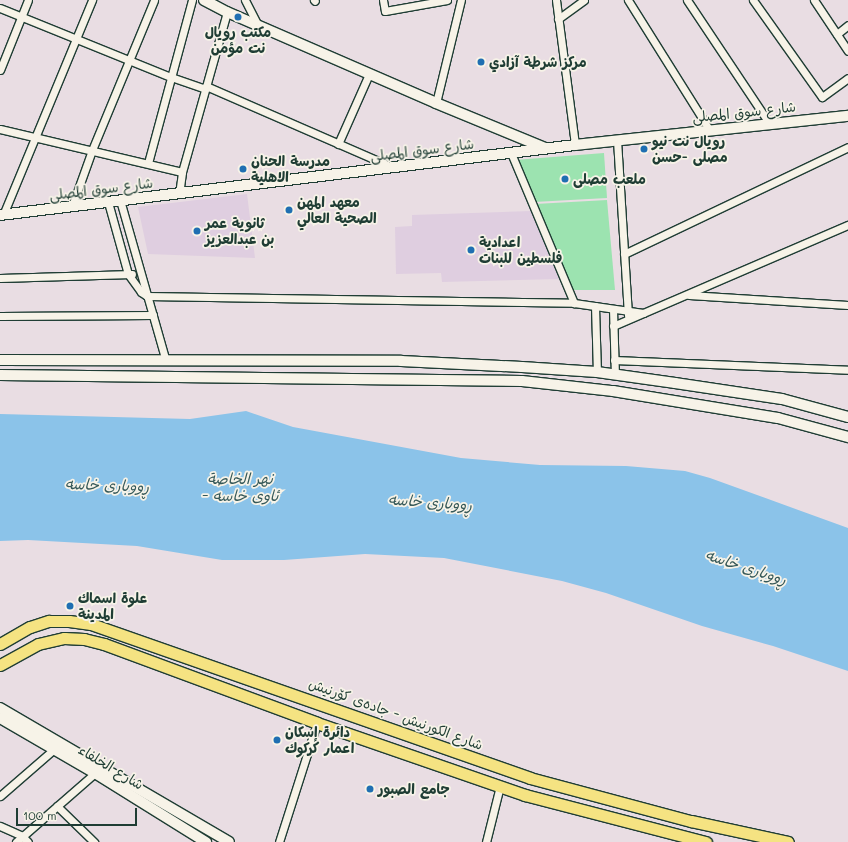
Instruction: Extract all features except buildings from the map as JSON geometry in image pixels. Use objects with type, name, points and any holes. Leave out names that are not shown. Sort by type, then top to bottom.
[{"type":"main road","name":"شارع الكورنيش - جادەی کۆرنیش","points":[[0,644],[30,627],[49,621],[69,620],[91,624],[530,778],[648,810],[788,842]]},
{"type":"main road","points":[[0,665],[38,644],[64,638],[84,639],[104,644],[317,722],[525,795],[706,842]]},
{"type":"main road","points":[[161,664],[166,650]]},
{"type":"main road","points":[[616,819],[621,802]]},
{"type":"main road","points":[[644,826],[648,810]]},
{"type":"street","points":[[0,70],[28,0]]},
{"type":"street","points":[[1,215],[92,0]]},
{"type":"street","points":[[72,206],[92,150],[154,0]]},
{"type":"street","points":[[148,163],[192,0]]},
{"type":"street","points":[[206,0],[226,12],[436,103],[546,148]]},
{"type":"street","points":[[245,0],[258,25]]},
{"type":"street","points":[[384,0],[385,10],[401,4],[448,0]]},
{"type":"street","points":[[436,103],[461,0]]},
{"type":"street","points":[[556,0],[575,145]]},
{"type":"street","points":[[558,19],[584,0]]},
{"type":"street","points":[[628,0],[709,130]]},
{"type":"street","points":[[687,0],[770,123]]},
{"type":"street","points":[[753,0],[822,97],[846,79],[848,88]]},
{"type":"street","points":[[814,0],[848,51]]},
{"type":"street","points":[[0,8],[171,77],[205,87],[394,168]]},
{"type":"street","points":[[179,194],[182,172],[226,12]]},
{"type":"street","points":[[837,34],[848,25]]},
{"type":"street","points":[[338,144],[369,74]]},
{"type":"street","name":"شارع سوق المصلى","points":[[1,215],[394,168],[546,148],[770,123],[848,116]]},
{"type":"street","points":[[0,129],[182,172]]},
{"type":"street","points":[[617,140],[628,320]]},
{"type":"street","points":[[624,254],[848,147]]},
{"type":"street","points":[[511,153],[574,303]]},
{"type":"street","points":[[120,200],[166,361]]},
{"type":"street","points":[[108,202],[128,274],[141,292],[147,296],[574,303],[643,313]]},
{"type":"street","points":[[613,326],[847,226]]},
{"type":"street","points":[[0,278],[141,274]]},
{"type":"street","points":[[686,295],[848,305]]},
{"type":"street","points":[[596,306],[597,372]]},
{"type":"street","points":[[613,309],[614,374]]},
{"type":"street","points":[[0,316],[153,316]]},
{"type":"street","points":[[0,360],[401,361],[597,372],[782,399],[848,417]]},
{"type":"street","points":[[614,360],[848,370]]},
{"type":"street","points":[[522,367],[522,381]]},
{"type":"street","points":[[0,375],[522,381],[613,391],[778,418],[848,437]]},
{"type":"street","points":[[0,708],[229,842]]},
{"type":"street","name":"شارع الخلفاء","points":[[0,718],[95,773],[203,841]]},
{"type":"street","points":[[279,842],[317,722]]},
{"type":"street","points":[[0,796],[54,750]]},
{"type":"street","points":[[16,842],[95,773]]},
{"type":"street","points":[[486,842],[500,786]]},
{"type":"street","points":[[56,806],[94,842]]},
{"type":"street","points":[[0,826],[22,836],[28,842]]},
{"type":"shaded area","name":"ثانوية عمر بن عبدالعزيز","points":[[247,194],[255,258],[148,254],[138,207]]},
{"type":"shaded area","name":"اعدادية فلسطين للبنات","points":[[531,211],[559,279],[442,282],[441,273],[396,274],[395,227],[412,226],[412,215]]},
{"type":"green space","name":"ملعب مصلى","points":[[604,153],[607,198],[534,202],[515,160]]},
{"type":"green space","points":[[607,200],[615,290],[569,290],[535,204]]},
{"type":"water","name":"نهر الخاصة - ئاوی خاسە","points":[[246,411],[293,427],[461,458],[540,465],[626,466],[685,471],[710,478],[848,528],[848,671],[773,646],[702,626],[606,593],[562,581],[444,558],[365,554],[284,560],[222,560],[137,546],[28,540],[0,541],[0,414],[190,419]]},
{"type":"place","name":"مكتب رويال نت مؤمن","points":[[238,17]]},
{"type":"place","name":"مركز شرطة آزادي","points":[[481,62]]},
{"type":"place","name":"رويال نت نيو مصلى -حسن","points":[[644,149]]},
{"type":"place","name":"مدرسة الحنان الاهلية","points":[[243,169]]},
{"type":"place","name":"ملعب مصلى","points":[[565,179]]},
{"type":"place","name":"معهد المهن الصحية العالي","points":[[289,210]]},
{"type":"place","name":"ثانوية عمر بن عبدالعزيز","points":[[197,231]]},
{"type":"place","name":"اعدادية فلسطين للبنات","points":[[471,250]]},
{"type":"place","name":"علوة اسماك المدينة","points":[[70,606]]},
{"type":"place","name":"دائرة إسكان اعمار كركوك","points":[[277,740]]},
{"type":"place","name":"جامع الصبور","points":[[370,789]]},
{"type":"water label","name":"ڕووباری خاسە","points":[[107,485]]},
{"type":"water label","name":"ڕووباری خاسە","points":[[430,502]]},
{"type":"water label","name":"ڕووباری خاسە","points":[[746,567]]}]
